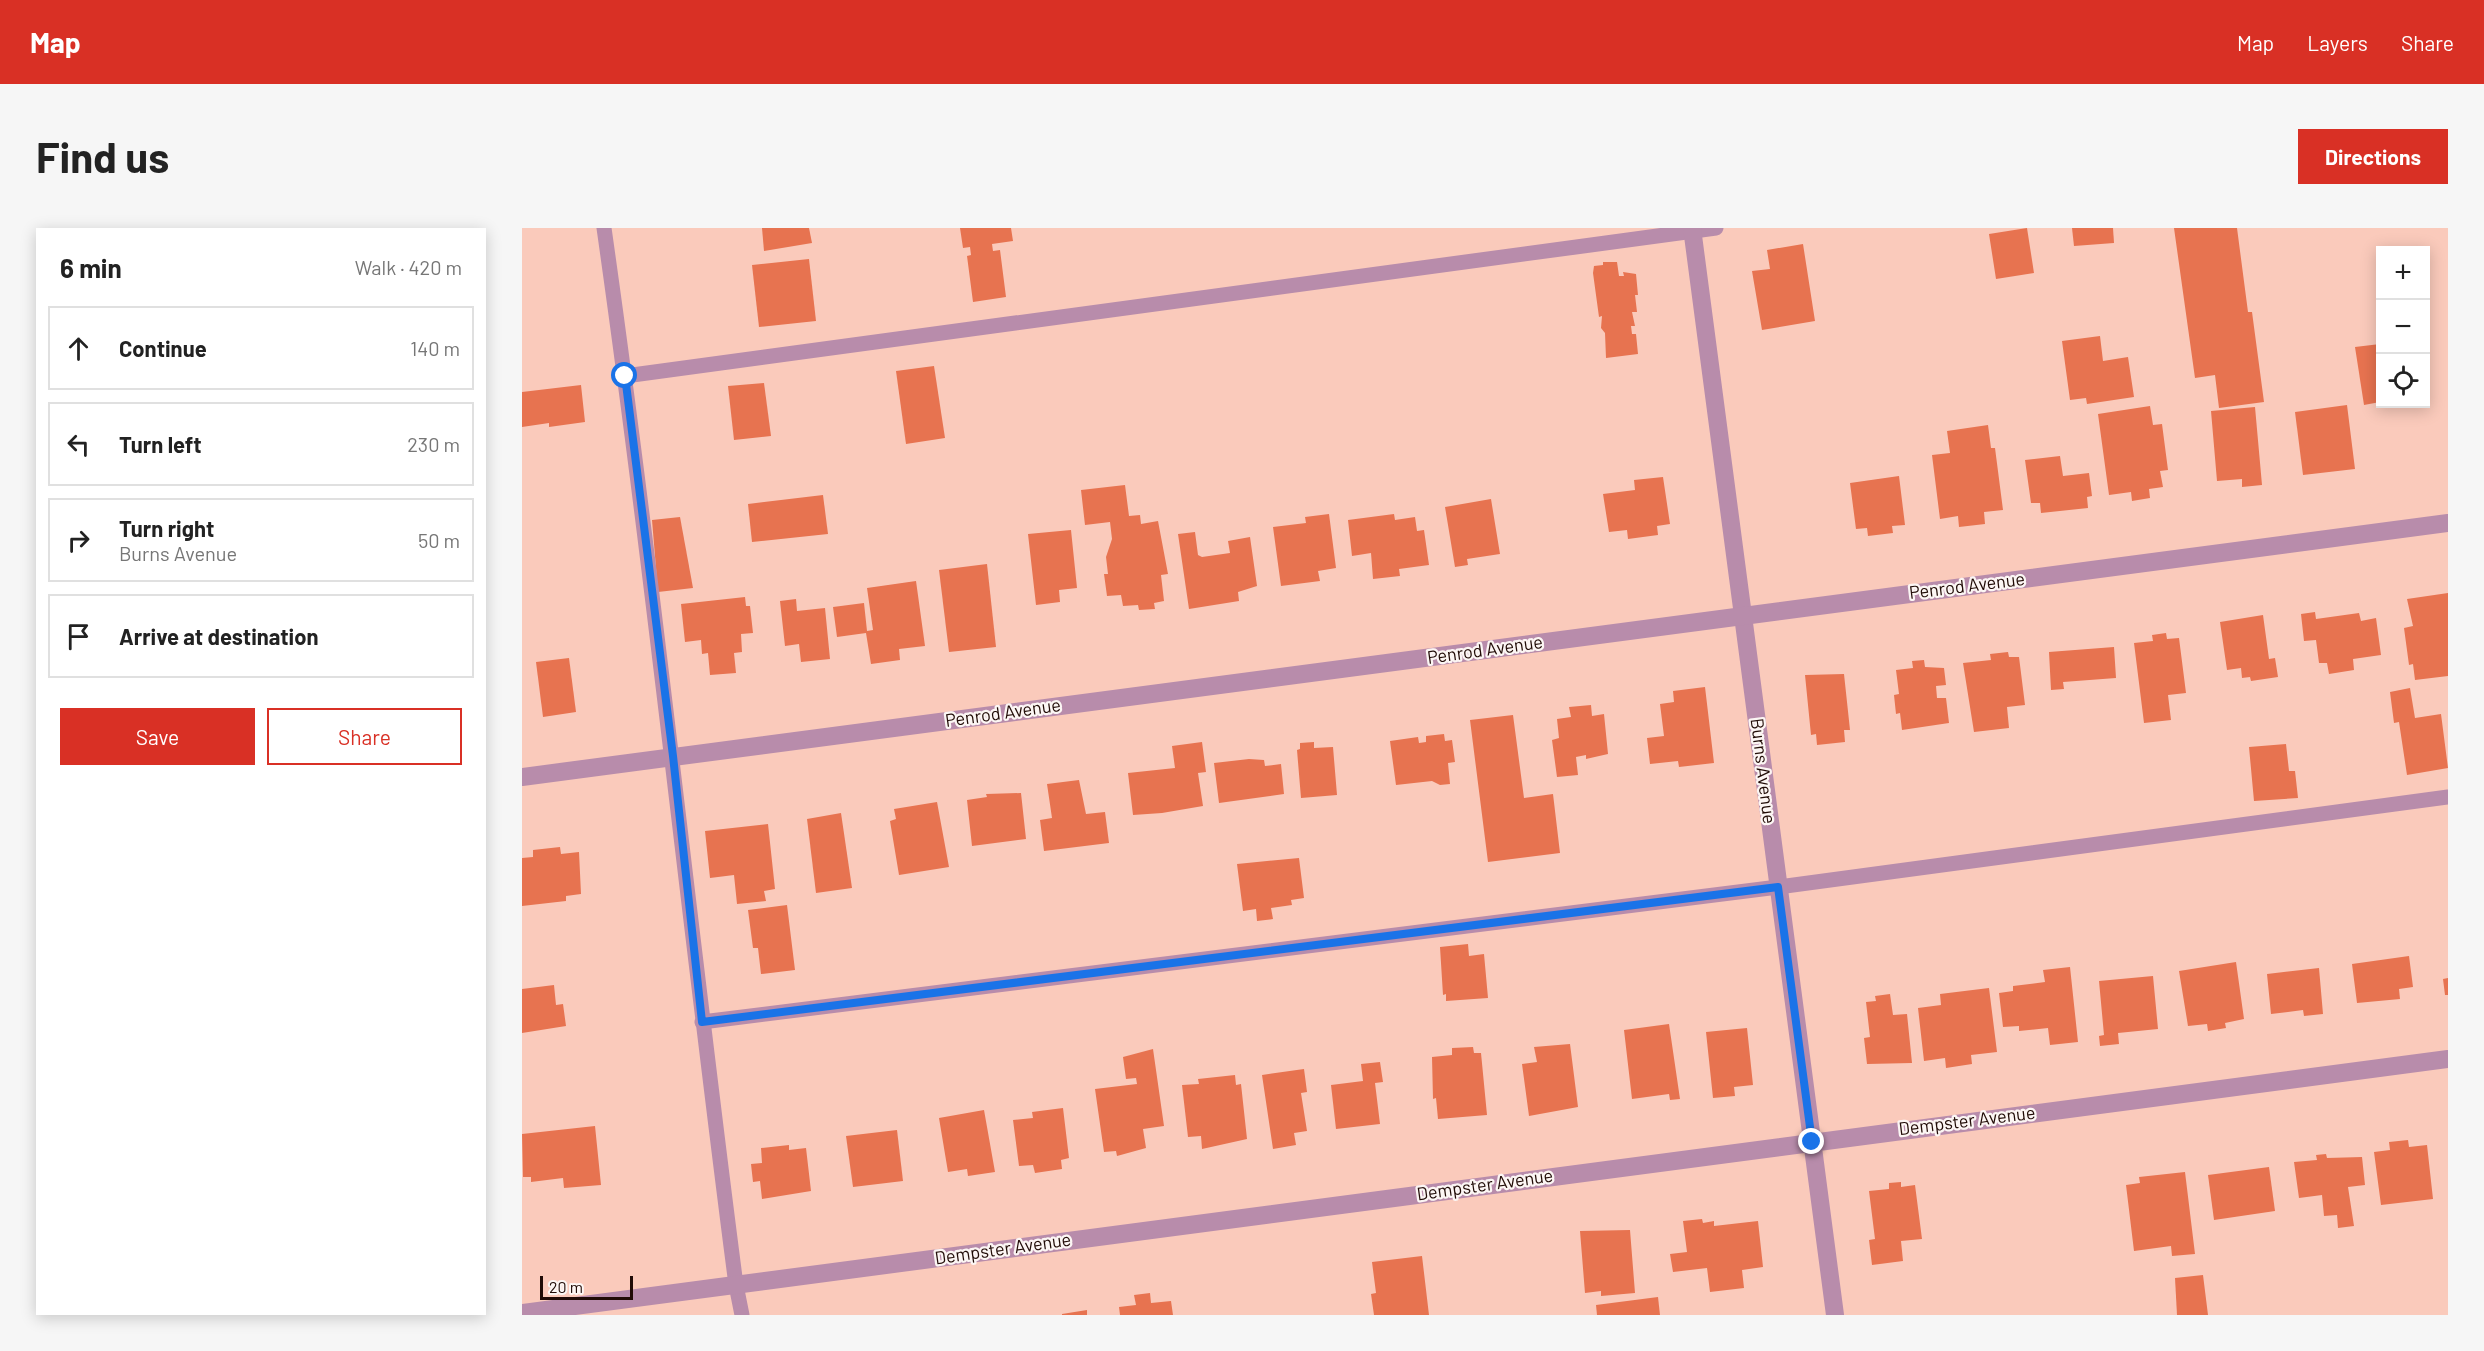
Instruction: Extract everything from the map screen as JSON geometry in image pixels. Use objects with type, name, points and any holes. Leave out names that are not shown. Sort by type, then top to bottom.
[{"type":"street","name":"Burns Avenue","points":[[1692,230],[1835,1315]]},
{"type":"street","name":"Penrod Avenue","points":[[522,777],[2448,523]]},
{"type":"street","name":"Dempster Avenue","points":[[522,1313],[2448,1059]]},
{"type":"lane","points":[[604,228],[673,756],[702,1022],[736,1285],[742,1315]]},
{"type":"lane","points":[[625,376],[1716,228]]},
{"type":"lane","points":[[702,1022],[1778,887],[2448,797]]},
{"type":"building","points":[[762,228],[809,228],[812,243],[764,251]]},
{"type":"building","points":[[960,228],[1011,228],[1013,241],[992,244],[993,251],[1000,250],[1006,297],[973,302],[967,256],[971,255],[970,247],[963,248]]},
{"type":"building","points":[[2027,228],[2034,273],[1996,279],[1989,234]]},
{"type":"building","points":[[2072,228],[2113,228],[2114,243],[2074,246]]},
{"type":"building","points":[[2174,228],[2237,228],[2248,312],[2252,312],[2264,402],[2219,408],[2215,375],[2195,378]]},
{"type":"building","points":[[1803,244],[1815,321],[1762,330],[1752,271],[1770,269],[1767,250]]},
{"type":"building","points":[[809,259],[816,321],[759,327],[752,265]]},
{"type":"building","points":[[1603,262],[1617,262],[1619,276],[1624,276],[1623,272],[1636,274],[1637,312],[1632,312],[1635,326],[1631,326],[1632,334],[1636,334],[1638,354],[1606,358],[1605,333],[1601,328],[1602,316],[1599,317],[1593,273],[1594,266],[1603,265]]},
{"type":"building","points":[[2100,336],[2103,361],[2128,357],[2134,397],[2087,404],[2086,398],[2070,400],[2062,341]]},
{"type":"building","points":[[2376,344],[2376,403],[2364,405],[2355,347]]},
{"type":"building","points":[[934,366],[945,438],[906,444],[896,371]]},
{"type":"building","points":[[764,383],[771,436],[734,440],[728,386]]},
{"type":"building","points":[[581,385],[585,422],[549,427],[549,423],[522,427],[522,392]]},
{"type":"building","points":[[2347,405],[2355,469],[2303,475],[2295,412]]},
{"type":"building","points":[[2150,406],[2153,425],[2162,424],[2168,470],[2160,471],[2163,487],[2149,489],[2150,498],[2132,501],[2131,492],[2109,495],[2098,414]]},
{"type":"building","points":[[2255,407],[2262,485],[2242,487],[2242,479],[2217,481],[2211,411]]},
{"type":"building","points":[[1988,425],[1991,448],[1995,448],[2003,510],[1984,512],[1985,524],[1959,527],[1958,516],[1940,519],[1932,455],[1950,453],[1947,431]]},
{"type":"building","points":[[2060,456],[2063,476],[2089,473],[2092,496],[2087,497],[2088,508],[2041,513],[2040,503],[2031,503],[2025,460]]},
{"type":"building","points":[[1899,476],[1905,525],[1892,526],[1893,533],[1868,536],[1867,528],[1856,529],[1850,483]]},
{"type":"building","points":[[1663,477],[1670,524],[1657,526],[1658,535],[1628,539],[1627,530],[1609,532],[1603,494],[1635,490],[1634,480]]},
{"type":"building","points":[[1125,485],[1129,516],[1140,515],[1141,524],[1158,521],[1168,574],[1161,575],[1164,601],[1154,603],[1155,609],[1139,610],[1138,605],[1123,606],[1121,595],[1107,596],[1104,574],[1108,574],[1106,557],[1112,539],[1110,522],[1085,525],[1081,490]]},
{"type":"building","points":[[823,495],[828,534],[752,542],[748,504]]},
{"type":"building","points":[[1491,499],[1500,554],[1467,559],[1468,565],[1455,567],[1445,507]]},
{"type":"building","points":[[1329,514],[1336,568],[1318,571],[1320,581],[1281,586],[1273,527],[1306,523],[1305,517]]},
{"type":"building","points":[[1394,514],[1395,520],[1415,517],[1417,531],[1424,530],[1429,565],[1399,569],[1400,576],[1373,579],[1371,553],[1352,556],[1348,520]]},
{"type":"building","points":[[680,517],[693,588],[658,592],[652,520]]},
{"type":"building","points":[[1071,530],[1077,588],[1059,590],[1060,602],[1036,605],[1028,534]]},
{"type":"building","points":[[1195,532],[1198,555],[1202,557],[1230,553],[1228,541],[1250,537],[1257,586],[1238,592],[1239,601],[1189,609],[1178,534]]},
{"type":"building","points":[[987,564],[996,647],[949,652],[939,570]]},
{"type":"building","points":[[916,581],[925,646],[899,649],[900,660],[871,664],[866,633],[837,637],[833,607],[864,603],[867,631],[873,630],[867,588]]},
{"type":"building","points":[[2448,593],[2448,676],[2415,680],[2413,664],[2409,665],[2404,628],[2413,626],[2407,599]]},
{"type":"building","points":[[745,597],[746,606],[750,606],[753,633],[741,634],[742,652],[734,653],[736,673],[710,675],[708,653],[702,654],[701,640],[685,642],[681,604]]},
{"type":"building","points":[[796,599],[797,611],[825,608],[830,659],[801,662],[799,644],[785,646],[780,601]]},
{"type":"building","points":[[2315,612],[2316,619],[2359,613],[2361,621],[2376,618],[2381,655],[2353,659],[2354,670],[2329,674],[2327,663],[2319,663],[2316,640],[2304,641],[2301,614]]},
{"type":"building","points":[[2263,615],[2269,659],[2275,658],[2278,677],[2251,681],[2250,677],[2242,678],[2241,668],[2227,670],[2220,622]]},
{"type":"building","points":[[2166,633],[2167,639],[2179,638],[2186,693],[2168,695],[2171,720],[2144,723],[2134,643],[2153,641],[2152,635]]},
{"type":"building","points":[[2114,647],[2116,678],[2063,682],[2064,689],[2051,690],[2049,652]]},
{"type":"building","points":[[2008,652],[2009,657],[2019,657],[2025,705],[2007,707],[2009,728],[1974,732],[1963,663],[1991,660],[1990,654]]},
{"type":"building","points":[[569,658],[576,712],[543,717],[536,662]]},
{"type":"building","points":[[1924,660],[1925,667],[1944,668],[1946,685],[1936,686],[1937,698],[1946,698],[1949,723],[1902,730],[1900,713],[1896,714],[1894,695],[1899,694],[1896,670],[1913,668],[1912,661]]},
{"type":"building","points":[[1844,674],[1850,730],[1844,730],[1845,742],[1817,745],[1816,734],[1811,735],[1805,675]]},
{"type":"building","points":[[1705,687],[1714,763],[1679,767],[1678,761],[1650,764],[1647,738],[1664,736],[1660,704],[1674,702],[1673,691]]},
{"type":"building","points":[[2410,688],[2415,718],[2441,714],[2448,768],[2407,775],[2399,722],[2394,723],[2390,692]]},
{"type":"building","points":[[1591,705],[1592,716],[1604,714],[1608,754],[1586,759],[1586,755],[1576,757],[1578,775],[1557,777],[1552,740],[1559,738],[1557,719],[1571,717],[1569,707]]},
{"type":"building","points":[[1513,715],[1524,798],[1553,794],[1560,853],[1488,862],[1470,720]]},
{"type":"building","points":[[1444,734],[1445,741],[1452,740],[1455,762],[1448,763],[1450,784],[1440,785],[1432,781],[1396,785],[1390,741],[1418,737],[1419,743],[1426,742],[1426,736]]},
{"type":"building","points":[[1202,742],[1206,772],[1198,773],[1203,806],[1133,815],[1128,773],[1175,768],[1172,746]]},
{"type":"building","points":[[1314,742],[1314,748],[1333,747],[1337,795],[1301,798],[1297,750],[1300,749],[1300,743]]},
{"type":"building","points":[[2286,744],[2289,771],[2295,771],[2298,798],[2254,801],[2249,747]]},
{"type":"building","points":[[1249,759],[1264,760],[1265,766],[1281,764],[1284,794],[1219,803],[1214,763]]},
{"type":"building","points":[[1079,780],[1086,814],[1105,812],[1109,843],[1044,851],[1040,820],[1052,818],[1047,784]]},
{"type":"building","points":[[1021,793],[1026,839],[972,846],[967,800],[987,797],[986,794]]},
{"type":"building","points":[[937,802],[949,867],[899,875],[890,821],[896,819],[894,809]]},
{"type":"building","points":[[841,813],[852,888],[816,893],[807,819]]},
{"type":"building","points":[[768,824],[775,889],[764,891],[766,901],[737,904],[734,875],[710,878],[705,831]]},
{"type":"building","points":[[560,847],[561,854],[579,852],[581,894],[566,896],[566,901],[522,906],[522,858],[533,857],[533,850]]},
{"type":"building","points":[[1299,858],[1304,898],[1291,900],[1292,905],[1271,908],[1273,919],[1257,921],[1256,909],[1243,911],[1237,864]]},
{"type":"building","points":[[787,905],[795,970],[761,974],[758,948],[753,948],[748,910]]},
{"type":"building","points":[[1468,944],[1469,956],[1484,954],[1488,998],[1446,1001],[1446,994],[1443,995],[1440,947]]},
{"type":"building","points":[[2409,956],[2413,987],[2399,989],[2400,999],[2357,1003],[2352,964]]},
{"type":"building","points":[[2236,962],[2244,1019],[2225,1023],[2226,1028],[2208,1031],[2207,1024],[2188,1026],[2179,971]]},
{"type":"building","points":[[2070,967],[2078,1042],[2050,1045],[2048,1028],[2019,1031],[2019,1026],[2003,1027],[1999,993],[2013,991],[2013,986],[2045,982],[2043,970]]},
{"type":"building","points":[[2319,968],[2323,1014],[2304,1016],[2303,1010],[2271,1014],[2267,974]]},
{"type":"building","points":[[2153,976],[2158,1029],[2118,1033],[2119,1044],[2100,1046],[2099,1036],[2104,1035],[2099,981]]},
{"type":"building","points":[[2448,978],[2448,995],[2445,995],[2443,979]]},
{"type":"building","points":[[554,985],[556,1005],[563,1004],[566,1026],[522,1033],[522,989]]},
{"type":"building","points":[[1989,988],[1997,1052],[1971,1055],[1972,1064],[1946,1068],[1945,1058],[1924,1061],[1918,1008],[1941,1005],[1940,994]]},
{"type":"building","points":[[1890,994],[1893,1015],[1907,1014],[1912,1063],[1867,1064],[1864,1038],[1870,1037],[1866,1002],[1876,1001],[1875,996]]},
{"type":"building","points":[[1669,1024],[1680,1099],[1670,1100],[1669,1094],[1632,1099],[1624,1030]]},
{"type":"building","points":[[1747,1028],[1753,1085],[1734,1087],[1735,1096],[1713,1098],[1706,1032]]},
{"type":"building","points":[[1570,1044],[1578,1107],[1529,1116],[1522,1064],[1537,1062],[1534,1047]]},
{"type":"building","points":[[1473,1047],[1474,1053],[1481,1053],[1487,1115],[1438,1119],[1436,1098],[1433,1099],[1432,1057],[1452,1055],[1452,1048]]},
{"type":"building","points":[[1153,1049],[1164,1126],[1143,1129],[1146,1148],[1117,1156],[1116,1151],[1104,1152],[1095,1089],[1137,1084],[1136,1078],[1126,1079],[1123,1057]]},
{"type":"building","points":[[1380,1062],[1383,1082],[1375,1083],[1380,1124],[1336,1129],[1331,1085],[1363,1081],[1361,1064]]},
{"type":"building","points":[[1304,1069],[1307,1092],[1301,1093],[1307,1131],[1294,1133],[1296,1145],[1273,1149],[1262,1075]]},
{"type":"building","points":[[1235,1075],[1236,1085],[1241,1084],[1247,1139],[1202,1149],[1201,1136],[1188,1137],[1182,1085],[1199,1084],[1198,1079]]},
{"type":"building","points":[[1063,1108],[1069,1158],[1061,1160],[1062,1169],[1035,1173],[1033,1165],[1019,1166],[1013,1120],[1033,1118],[1032,1112]]},
{"type":"building","points":[[984,1110],[995,1172],[968,1176],[967,1169],[948,1172],[939,1118]]},
{"type":"building","points":[[595,1126],[601,1185],[564,1188],[563,1178],[531,1182],[531,1177],[523,1177],[522,1134]]},
{"type":"building","points":[[897,1130],[903,1181],[853,1187],[846,1136]]},
{"type":"building","points":[[2408,1140],[2409,1147],[2427,1145],[2433,1199],[2381,1205],[2374,1152],[2390,1150],[2389,1142]]},
{"type":"building","points":[[789,1145],[789,1150],[806,1148],[811,1191],[762,1199],[760,1181],[753,1182],[751,1164],[762,1163],[761,1148]]},
{"type":"building","points":[[2326,1154],[2327,1158],[2362,1157],[2365,1185],[2348,1187],[2354,1226],[2338,1228],[2337,1215],[2324,1216],[2322,1195],[2299,1198],[2294,1162],[2317,1160],[2316,1155]]},
{"type":"building","points":[[2269,1167],[2275,1211],[2214,1220],[2208,1175]]},
{"type":"building","points":[[2185,1172],[2195,1254],[2172,1256],[2171,1246],[2134,1251],[2126,1185],[2140,1183],[2139,1177]]},
{"type":"building","points":[[1901,1182],[1901,1187],[1915,1185],[1922,1239],[1901,1241],[1903,1261],[1872,1265],[1869,1240],[1875,1239],[1869,1191],[1889,1189],[1889,1183]]},
{"type":"building","points":[[1702,1219],[1703,1223],[1714,1221],[1714,1226],[1758,1221],[1763,1267],[1742,1270],[1744,1288],[1710,1292],[1707,1268],[1673,1272],[1670,1254],[1687,1252],[1683,1221]]},
{"type":"building","points":[[1630,1230],[1635,1293],[1601,1296],[1601,1291],[1585,1293],[1580,1231]]},
{"type":"building","points":[[1422,1256],[1429,1315],[1374,1315],[1371,1294],[1376,1293],[1372,1262]]},
{"type":"building","points":[[2203,1275],[2208,1315],[2177,1315],[2175,1278]]},
{"type":"building","points":[[1150,1293],[1151,1303],[1171,1301],[1173,1315],[1120,1315],[1119,1307],[1136,1305],[1134,1295]]},
{"type":"building","points":[[1658,1297],[1660,1315],[1597,1315],[1596,1305]]},
{"type":"building","points":[[1087,1310],[1087,1315],[1062,1315],[1062,1314]]},
{"type":"route","points":[[625,376],[673,756],[702,1022],[1778,887],[1812,1142]]}]
